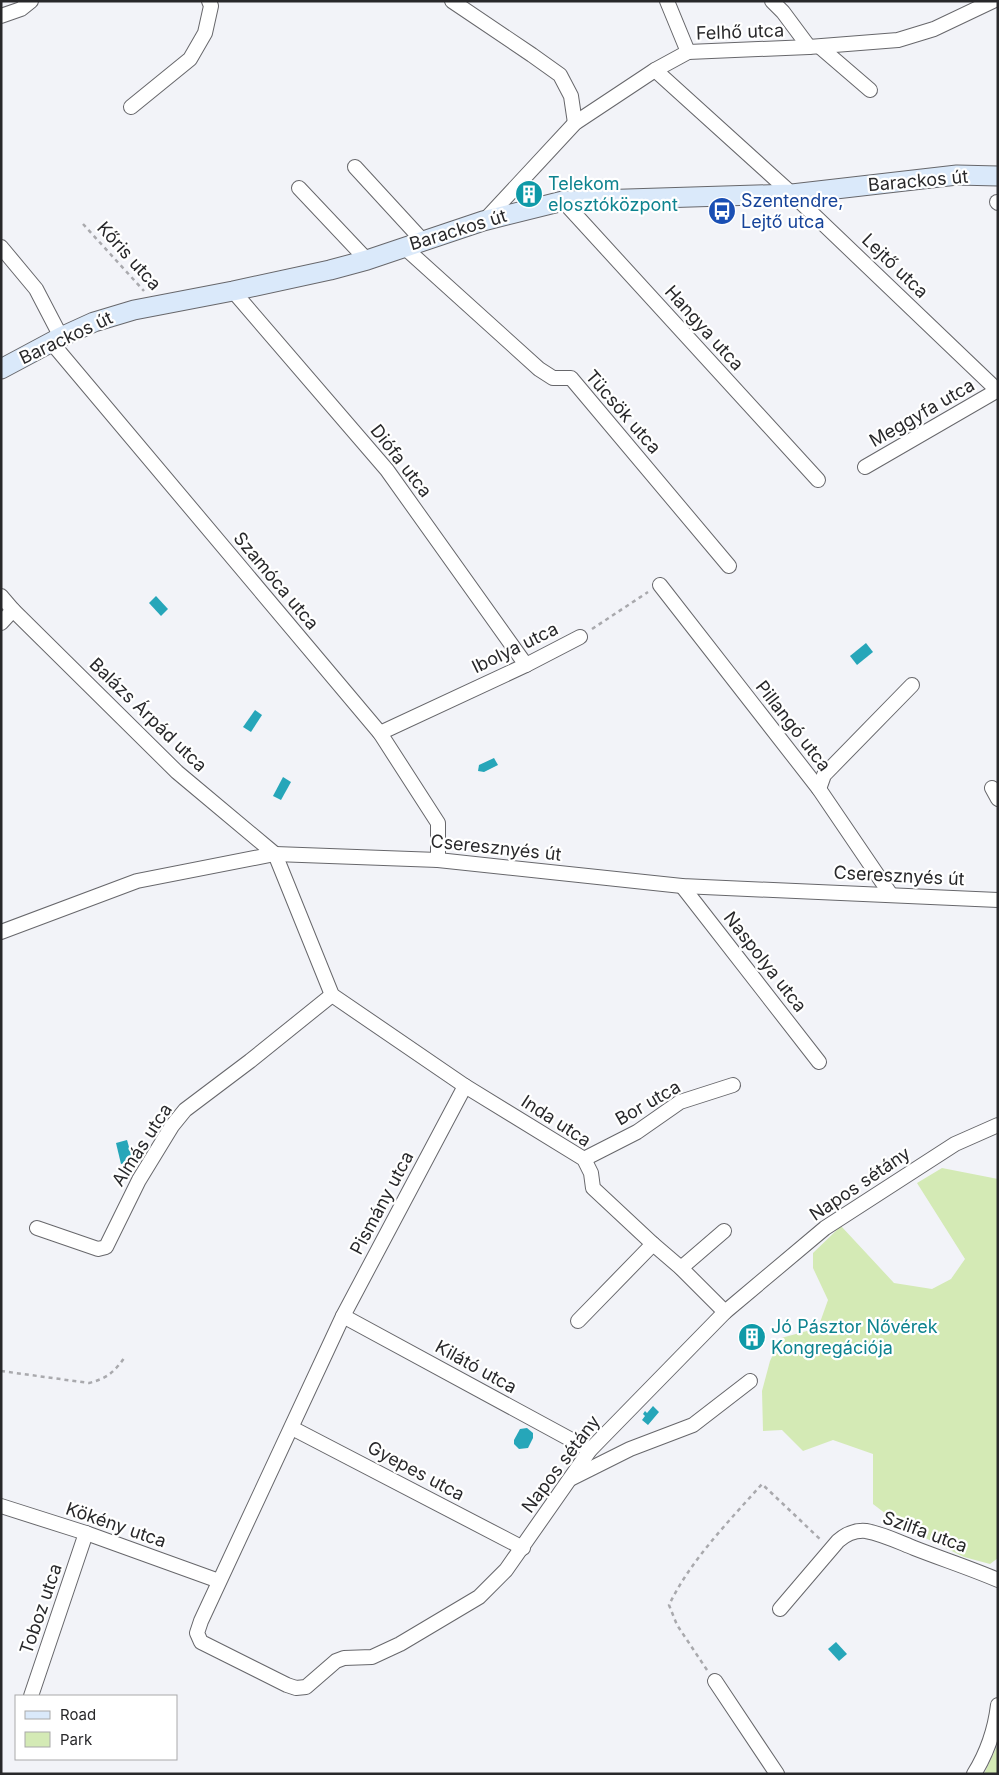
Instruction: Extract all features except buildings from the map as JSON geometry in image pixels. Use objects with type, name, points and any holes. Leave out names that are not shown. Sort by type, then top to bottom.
[{"type":"street","points":[[1,16],[21,9],[31,1]]},
{"type":"street","points":[[131,107],[190,59],[205,33],[211,6],[209,1]]},
{"type":"street","points":[[452,1],[560,75],[571,96],[574,123]]},
{"type":"street","points":[[667,1],[688,52]]},
{"type":"street","points":[[772,1],[815,47],[870,90]]},
{"type":"street","name":"Felhő utca","points":[[483,221],[574,123],[655,70],[688,52],[815,47],[898,40],[934,29],[993,1]]},
{"type":"street","name":"Lejtő utca","points":[[655,70],[792,194],[998,390]]},
{"type":"street","points":[[355,167],[423,241]]},
{"type":"street","name":"Barackos út","points":[[1,369],[94,322],[156,305],[330,270],[367,260],[483,221],[563,201],[792,194],[957,175],[998,176]]},
{"type":"street","points":[[299,188],[367,260]]},
{"type":"street","name":"Hangya utca","points":[[563,201],[818,480]]},
{"type":"street","name":"Tücsök utca","points":[[404,246],[539,368],[553,378],[572,378],[729,566]]},
{"type":"street","name":"Szamóca utca","points":[[1,247],[36,289],[56,340],[380,733],[438,823],[438,860]]},
{"type":"street","name":"Diófa utca","points":[[233,291],[387,470],[526,665]]},
{"type":"street","name":"Meggyfa utca","points":[[865,467],[998,390]]},
{"type":"street","name":"Pillangó utca","points":[[660,585],[819,789],[891,894]]},
{"type":"street","name":"Balázs Árpád utca","points":[[1,596],[177,772],[276,854]]},
{"type":"street","points":[[1,623],[13,610]]},
{"type":"street","name":"Ibolya utca","points":[[380,733],[526,665],[580,637]]},
{"type":"street","points":[[819,789],[824,775],[912,685]]},
{"type":"street","points":[[276,854],[332,995],[465,1086]]},
{"type":"street","name":"Cseresznyés út","points":[[1,932],[137,881],[276,854],[438,860],[682,886],[998,900]]},
{"type":"street","name":"Naspolya utca","points":[[682,886],[819,1062]]},
{"type":"street","name":"Almás utca","points":[[37,1228],[98,1249],[106,1247],[139,1180],[172,1126],[185,1110],[332,995]]},
{"type":"street","name":"Bor utca","points":[[584,1159],[637,1132],[680,1102],[733,1085]]},
{"type":"street","name":"Inda utca","points":[[465,1086],[584,1159],[591,1173],[593,1188],[652,1244],[681,1268],[725,1312]]},
{"type":"street","name":"Pismány utca","points":[[200,1621],[343,1316],[465,1086]]},
{"type":"street","name":"Napos sétány","points":[[200,1621],[197,1633],[201,1642],[296,1688],[306,1687],[336,1661],[344,1658],[372,1657],[400,1644],[479,1596],[506,1570],[523,1548],[590,1450],[725,1312],[825,1228],[955,1144],[998,1125]]},
{"type":"street","points":[[681,1268],[724,1230]]},
{"type":"street","points":[[578,1321],[652,1244]]},
{"type":"street","name":"Kilátó utca","points":[[343,1316],[590,1450]]},
{"type":"street","points":[[572,1478],[630,1449],[693,1425],[750,1380]]},
{"type":"street","name":"Gyepes utca","points":[[292,1428],[523,1548]]},
{"type":"street","name":"Kökény utca","points":[[1,1506],[86,1533],[218,1580]]},
{"type":"street","name":"Szilfa utca","points":[[780,1609],[830,1549],[846,1535],[855,1531],[866,1531],[950,1560],[998,1580]]},
{"type":"street","name":"Toboz utca","points":[[31,1695],[86,1533]]},
{"type":"street","points":[[715,1681],[777,1774]]},
{"type":"street","points":[[974,1774],[983,1759],[996,1724],[998,1705]]},
{"type":"path","name":"Kőris utca","points":[[83,224],[156,305]]},
{"type":"path","name":"Ibolya utca","points":[[580,637],[660,585]]},
{"type":"path","points":[[1,1371],[89,1382],[102,1380],[114,1372],[125,1357]]},
{"type":"path","points":[[715,1681],[681,1631],[669,1605],[678,1586],[722,1530],[762,1484],[830,1549]]},
{"type":"green space","points":[[942,1168],[998,1179],[998,1558],[990,1564],[964,1557],[903,1527],[873,1504],[873,1454],[833,1440],[803,1451],[782,1430],[763,1431],[762,1391],[770,1361],[781,1338],[818,1328],[828,1300],[813,1268],[813,1253],[841,1226],[894,1283],[932,1289],[951,1279],[965,1259],[917,1183]]},
{"type":"green space","points":[[998,1744],[998,1774],[984,1774]]},
{"type":"water","points":[[156,596],[168,609],[161,616],[149,603]]},
{"type":"water","points":[[866,643],[873,652],[857,665],[850,656]]},
{"type":"water","points":[[255,710],[262,715],[251,732],[243,727]]},
{"type":"water","points":[[494,758],[498,765],[484,772],[478,771],[479,765]]},
{"type":"water","points":[[283,777],[291,782],[281,800],[273,796]]},
{"type":"water","points":[[127,1140],[133,1161],[121,1164],[116,1143]]},
{"type":"water","points":[[653,1406],[659,1412],[648,1425],[642,1420],[645,1416],[643,1414],[645,1411],[647,1413]]},
{"type":"water","points":[[527,1428],[533,1433],[533,1438],[528,1448],[519,1449],[514,1444],[514,1440],[520,1429]]},
{"type":"water","points":[[836,1642],[847,1654],[839,1661],[828,1649]]},
{"type":"place","name":"Telekom elosztóközpont","points":[[529,194]]},
{"type":"place","name":"Szentendre, Lejtő utca","points":[[722,211]]},
{"type":"place","name":"Jó Pásztor Nővérek Kongregációja","points":[[752,1337]]}]
